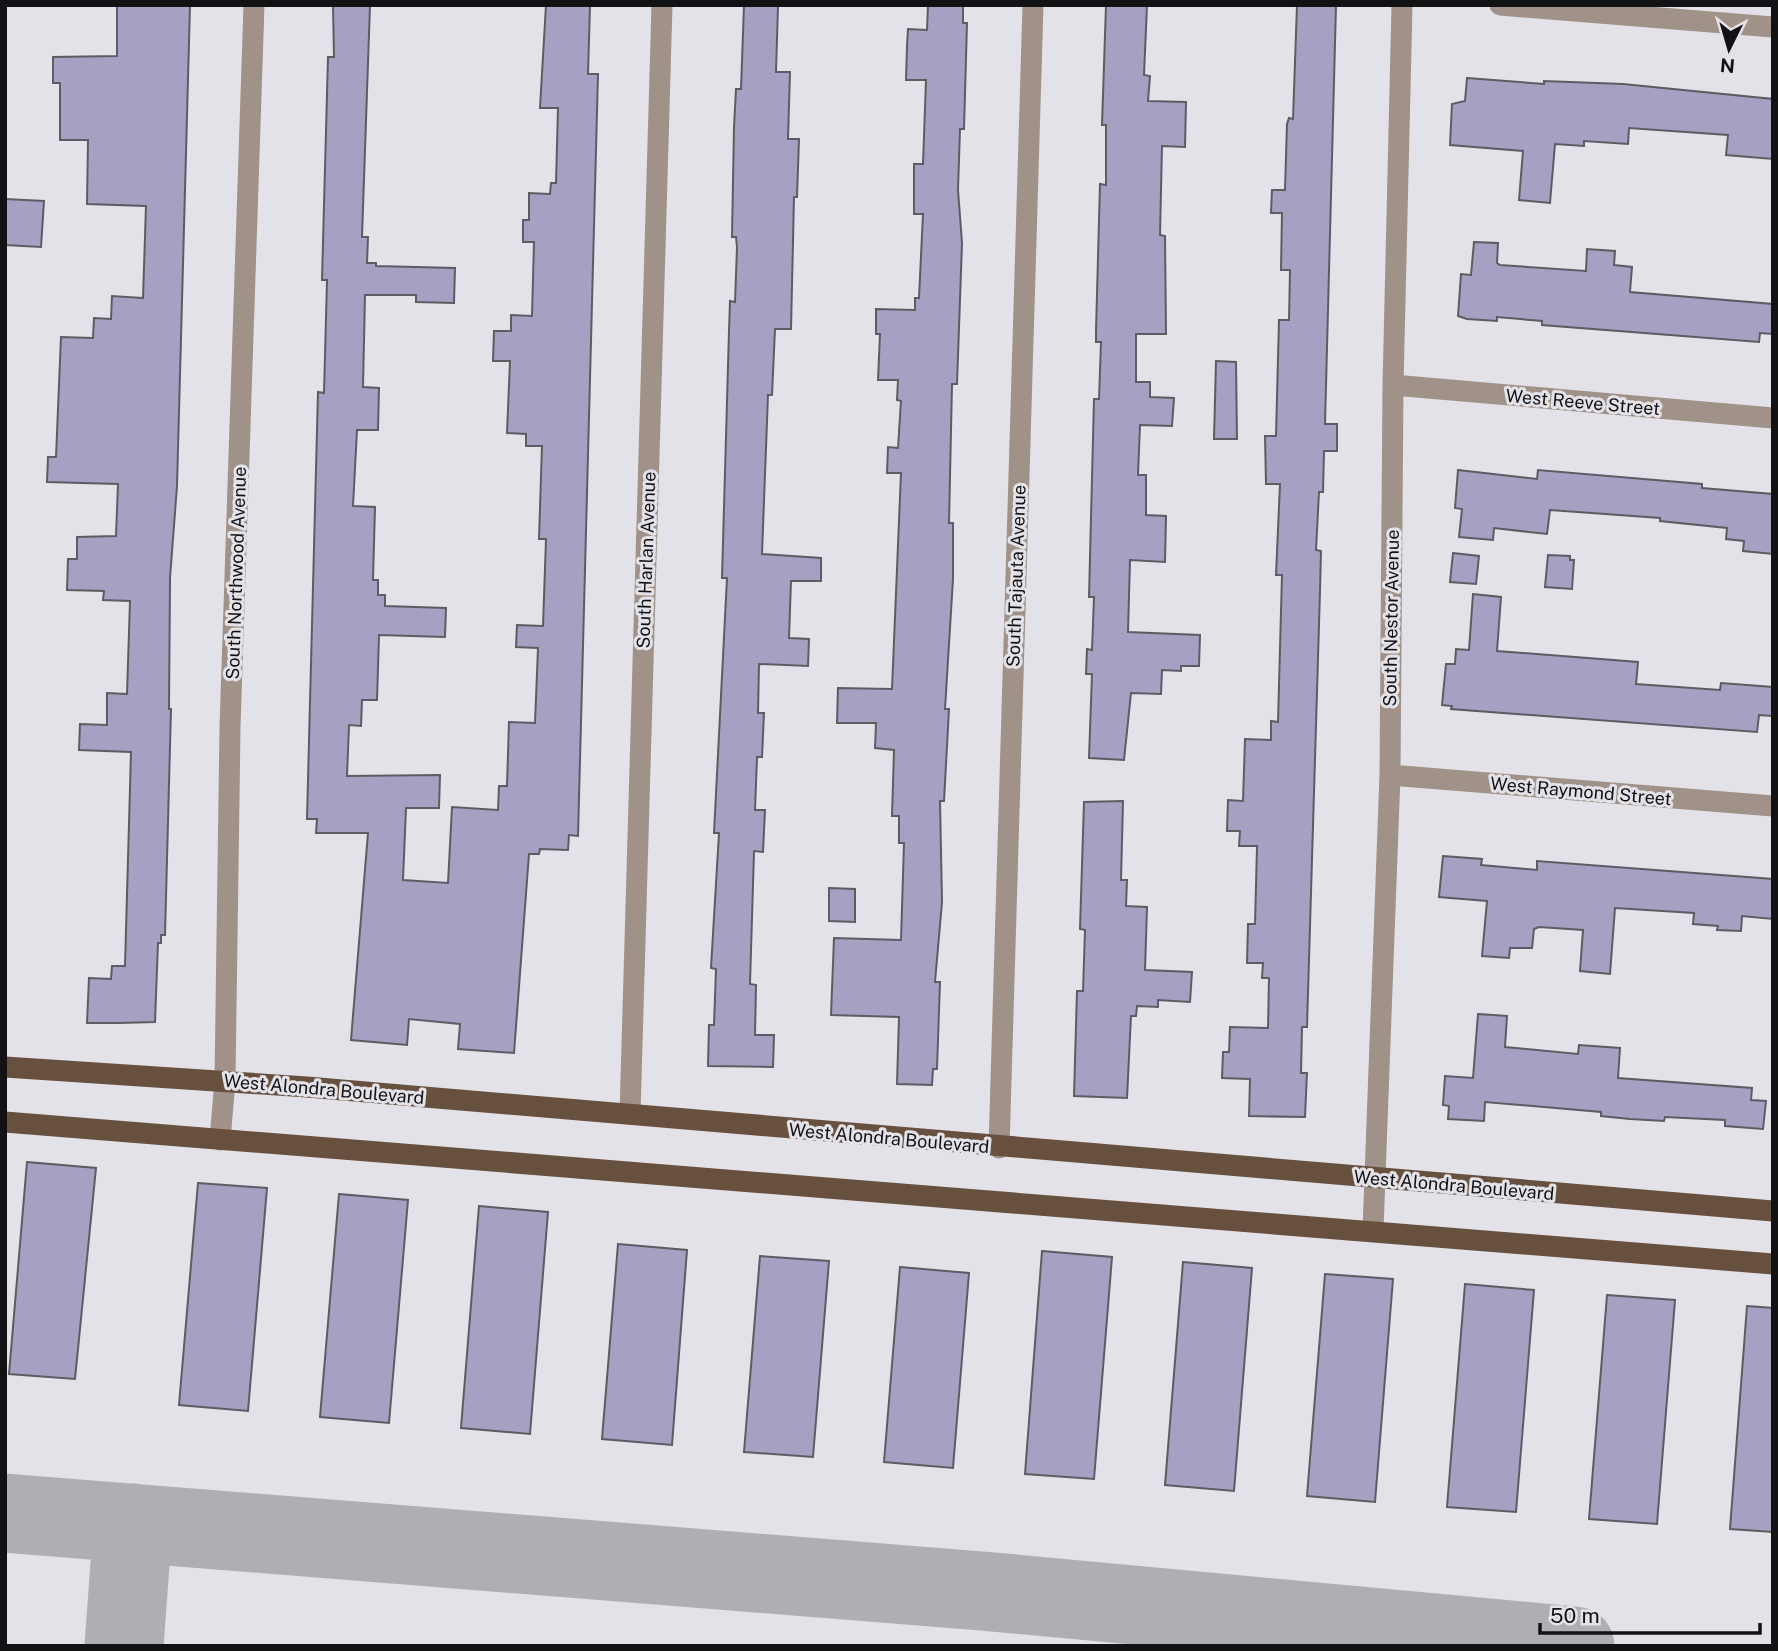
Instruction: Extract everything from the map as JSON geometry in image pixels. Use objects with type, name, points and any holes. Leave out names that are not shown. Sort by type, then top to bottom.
[{"type":"main road","name":"West Alondra Boulevard","points":[[5,1067],[225,1080],[999,1148],[1773,1211]]},
{"type":"main road","points":[[5,1122],[1773,1264]]},
{"type":"street","name":"South Northwood Avenue","points":[[220,1140],[225,1080],[230,713],[254,5]]},
{"type":"street","name":"South Harlan Avenue","points":[[630,1114],[662,5]]},
{"type":"street","name":"South Tajauta Avenue","points":[[999,1148],[1033,5]]},
{"type":"street","name":"South Nestor Avenue","points":[[1373,1230],[1390,775],[1402,5]]},
{"type":"street","points":[[1500,5],[1773,27]]},
{"type":"street","name":"West Reeve Street","points":[[1394,386],[1773,418]]},
{"type":"street","name":"West Raymond Street","points":[[1390,775],[1773,806]]},
{"type":"building","points":[[117,5],[190,5],[177,486],[170,578],[171,709],[165,935],[161,935],[161,943],[158,943],[155,1022],[87,1023],[89,978],[111,979],[112,966],[125,966],[131,752],[79,750],[80,724],[107,725],[107,693],[127,694],[130,601],[103,600],[104,591],[67,590],[68,559],[77,559],[77,537],[116,536],[118,484],[47,482],[48,457],[56,457],[61,337],[93,338],[94,318],[111,319],[112,296],[143,298],[146,206],[87,204],[88,140],[60,140],[60,83],[53,83],[53,57],[117,56]]},
{"type":"building","points":[[333,5],[370,5],[362,237],[368,237],[367,263],[376,263],[376,266],[455,268],[454,303],[416,302],[416,295],[365,295],[363,387],[379,388],[378,430],[357,430],[353,506],[375,507],[373,580],[378,580],[378,595],[385,595],[385,606],[446,608],[445,637],[379,635],[377,700],[362,700],[361,726],[349,725],[347,776],[440,775],[439,808],[406,808],[403,880],[448,883],[452,807],[498,810],[499,786],[507,786],[509,722],[535,723],[538,648],[516,647],[517,625],[543,626],[546,539],[539,539],[542,446],[526,446],[526,434],[507,433],[510,361],[493,361],[494,331],[511,331],[511,315],[532,316],[534,242],[523,242],[523,220],[529,220],[529,193],[550,194],[551,183],[556,183],[558,108],[540,108],[546,5],[590,5],[588,74],[598,74],[578,836],[569,835],[568,850],[540,849],[539,854],[529,854],[514,1053],[458,1049],[460,1024],[409,1019],[407,1045],[351,1040],[368,833],[316,833],[317,819],[307,819],[318,392],[324,393],[327,280],[322,280],[328,57],[334,57]]},
{"type":"building","points":[[744,5],[778,6],[776,72],[790,72],[788,139],[799,139],[797,197],[794,197],[791,329],[775,329],[772,395],[768,395],[762,554],[821,558],[821,581],[791,581],[789,638],[809,639],[808,666],[759,664],[758,713],[764,713],[762,757],[757,757],[755,810],[765,810],[763,852],[754,851],[750,984],[756,985],[755,1035],[774,1035],[773,1067],[708,1066],[709,1025],[714,1025],[716,969],[711,968],[719,833],[714,833],[727,578],[722,578],[730,301],[735,302],[737,247],[736,237],[732,237],[734,127],[736,89],[741,89]]},
{"type":"building","points":[[928,5],[963,5],[963,23],[967,23],[964,129],[960,129],[958,190],[962,243],[957,384],[952,384],[949,523],[953,523],[953,579],[945,709],[949,709],[944,801],[940,801],[942,902],[935,982],[940,982],[937,1069],[933,1069],[932,1085],[897,1084],[899,1017],[831,1015],[834,938],[901,940],[904,843],[899,843],[899,816],[892,816],[894,750],[875,748],[876,723],[837,723],[838,688],[892,689],[901,473],[887,473],[888,447],[898,448],[901,401],[897,400],[898,380],[878,380],[880,334],[876,334],[876,309],[915,310],[915,298],[919,298],[923,214],[914,214],[914,164],[923,164],[926,80],[906,80],[907,46],[908,29],[927,30]]},
{"type":"building","points":[[1106,5],[1147,5],[1144,75],[1150,76],[1148,101],[1186,102],[1185,147],[1162,146],[1160,235],[1165,236],[1166,334],[1136,334],[1136,382],[1150,382],[1150,397],[1174,398],[1172,426],[1140,425],[1138,475],[1146,475],[1146,515],[1166,516],[1165,562],[1130,560],[1128,632],[1200,635],[1199,666],[1181,666],[1181,671],[1162,670],[1161,694],[1131,693],[1124,760],[1089,758],[1092,674],[1086,674],[1087,649],[1092,650],[1094,597],[1089,597],[1094,399],[1099,399],[1101,342],[1096,342],[1100,184],[1106,185],[1106,125],[1102,125]]},
{"type":"building","points":[[1297,5],[1336,5],[1325,424],[1337,424],[1337,451],[1324,451],[1323,492],[1319,492],[1316,550],[1321,551],[1307,1027],[1302,1027],[1301,1073],[1307,1073],[1305,1117],[1249,1116],[1250,1079],[1222,1078],[1223,1052],[1229,1052],[1230,1027],[1268,1028],[1269,978],[1262,978],[1263,963],[1247,963],[1248,924],[1255,924],[1257,846],[1239,846],[1240,831],[1227,831],[1228,800],[1243,801],[1245,739],[1271,740],[1271,721],[1278,722],[1282,575],[1276,575],[1280,484],[1266,484],[1265,436],[1276,436],[1279,320],[1289,320],[1290,270],[1281,270],[1282,213],[1271,213],[1272,190],[1285,190],[1287,124],[1289,118],[1293,119]]},
{"type":"building","points":[[1467,78],[1544,84],[1544,81],[1623,84],[1773,99],[1773,159],[1726,155],[1728,135],[1629,128],[1628,144],[1584,141],[1584,146],[1555,144],[1550,203],[1519,200],[1523,151],[1450,145],[1452,104],[1465,101]]},
{"type":"building","points":[[5,199],[44,201],[41,247],[5,245]]},
{"type":"building","points":[[1474,242],[1498,243],[1497,263],[1500,265],[1586,271],[1587,249],[1615,251],[1614,265],[1632,267],[1630,292],[1773,304],[1773,334],[1760,333],[1759,342],[1542,325],[1542,321],[1497,317],[1497,321],[1467,319],[1458,316],[1461,274],[1471,275]]},
{"type":"building","points":[[1216,361],[1236,362],[1237,439],[1214,439]]},
{"type":"building","points":[[1458,470],[1537,479],[1538,470],[1702,484],[1702,488],[1773,494],[1773,554],[1743,551],[1744,541],[1726,539],[1727,528],[1660,521],[1660,518],[1550,510],[1547,534],[1494,528],[1493,540],[1459,537],[1462,509],[1455,508]]},
{"type":"building","points":[[1453,553],[1479,556],[1476,584],[1450,582]]},
{"type":"building","points":[[1548,555],[1570,556],[1570,560],[1574,560],[1572,589],[1545,587]]},
{"type":"building","points":[[1473,594],[1501,597],[1497,651],[1638,662],[1636,684],[1720,690],[1721,683],[1773,687],[1772,716],[1759,715],[1757,732],[1451,709],[1452,706],[1442,705],[1446,664],[1455,664],[1456,649],[1469,650]]},
{"type":"building","points":[[1123,801],[1121,880],[1127,880],[1126,906],[1147,907],[1145,970],[1192,972],[1190,1002],[1158,1000],[1158,1007],[1137,1006],[1136,1016],[1131,1016],[1127,1098],[1074,1096],[1077,991],[1083,991],[1085,930],[1080,929],[1084,802]]},
{"type":"building","points":[[1443,856],[1482,859],[1481,865],[1537,870],[1537,861],[1773,879],[1773,919],[1742,916],[1741,931],[1717,930],[1718,926],[1693,924],[1694,913],[1615,908],[1610,974],[1580,971],[1583,930],[1539,927],[1534,929],[1532,948],[1510,948],[1509,958],[1482,956],[1487,901],[1439,897]]},
{"type":"building","points":[[829,888],[855,889],[855,922],[829,921]]},
{"type":"building","points":[[1478,1014],[1507,1016],[1505,1047],[1578,1054],[1579,1045],[1620,1048],[1618,1078],[1752,1088],[1751,1100],[1766,1101],[1763,1129],[1725,1126],[1725,1120],[1665,1117],[1664,1121],[1630,1119],[1601,1116],[1601,1112],[1485,1102],[1484,1121],[1448,1119],[1449,1106],[1443,1105],[1445,1076],[1473,1078]]},
{"type":"building","points":[[27,1162],[96,1168],[75,1379],[9,1374]]},
{"type":"building","points":[[198,1183],[267,1188],[248,1411],[179,1405]]},
{"type":"building","points":[[339,1194],[408,1200],[389,1423],[320,1417]]},
{"type":"building","points":[[479,1206],[548,1212],[530,1434],[461,1428]]},
{"type":"building","points":[[618,1244],[687,1250],[672,1445],[602,1439]]},
{"type":"building","points":[[1042,1251],[1112,1257],[1094,1479],[1025,1474]]},
{"type":"building","points":[[760,1256],[829,1261],[813,1457],[744,1452]]},
{"type":"building","points":[[1183,1262],[1252,1268],[1234,1491],[1165,1485]]},
{"type":"building","points":[[900,1267],[969,1273],[953,1468],[884,1462]]},
{"type":"building","points":[[1325,1274],[1393,1279],[1375,1502],[1307,1496]]},
{"type":"building","points":[[1465,1284],[1534,1290],[1516,1512],[1447,1507]]},
{"type":"building","points":[[1607,1295],[1675,1300],[1657,1524],[1589,1519]]},
{"type":"building","points":[[1747,1306],[1773,1308],[1773,1532],[1730,1529]]},
{"type":"taxiway","points":[[5,1513],[983,1591],[1575,1646]]},
{"type":"taxiway","points":[[124,1646],[133,1523]]}]
